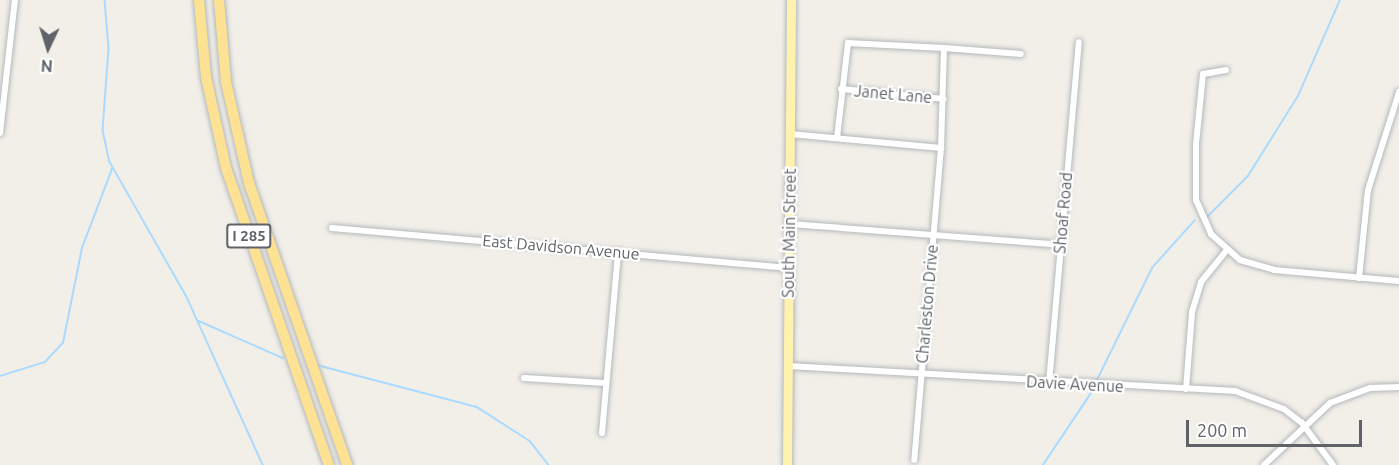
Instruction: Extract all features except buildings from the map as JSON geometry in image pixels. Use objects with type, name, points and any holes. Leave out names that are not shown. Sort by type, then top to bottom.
[{"type":"highway","name":"I 285","points":[[199,0],[206,77],[226,168],[329,465]]},
{"type":"highway","name":"I 285","points":[[219,0],[226,82],[249,183],[347,465]]},
{"type":"main road","name":"South Main Street","points":[[788,465],[791,0]]},
{"type":"street","points":[[0,133],[15,0]]},
{"type":"street","points":[[837,138],[845,48],[853,40],[1021,54]]},
{"type":"street","name":"Shoaf Road","points":[[1049,383],[1080,42]]},
{"type":"street","name":"Charleston Drive","points":[[914,460],[941,148],[944,48]]},
{"type":"street","points":[[1226,70],[1203,74],[1195,162],[1197,208],[1226,251],[1274,270],[1399,281]]},
{"type":"street","name":"Janet Lane","points":[[842,89],[944,99]]},
{"type":"street","points":[[1359,278],[1368,190],[1399,92]]},
{"type":"street","points":[[790,135],[941,148]]},
{"type":"street","points":[[790,224],[1060,245]]},
{"type":"street","name":"East Davidson Avenue","points":[[333,228],[789,267]]},
{"type":"street","points":[[1186,389],[1192,312],[1201,282],[1226,251]]},
{"type":"street","points":[[602,433],[618,252]]},
{"type":"street","name":"Davie Avenue","points":[[788,366],[1049,383],[1186,389],[1260,396],[1302,423],[1333,465]]},
{"type":"street","points":[[524,378],[606,383]]},
{"type":"street","points":[[1264,465],[1302,423],[1349,394],[1399,387]]},
{"type":"waterway","points":[[105,0],[109,49],[103,130],[110,162],[186,295],[263,465]]},
{"type":"waterway","points":[[1207,217],[1248,176],[1298,96],[1340,0]]},
{"type":"waterway","points":[[0,376],[45,362],[63,343],[82,248],[112,169]]},
{"type":"waterway","points":[[1097,380],[1152,268],[1195,220]]},
{"type":"waterway","points":[[199,321],[283,358]]},
{"type":"waterway","points":[[317,365],[477,407],[530,441],[549,465]]},
{"type":"waterway","points":[[1043,465],[1091,393]]}]
